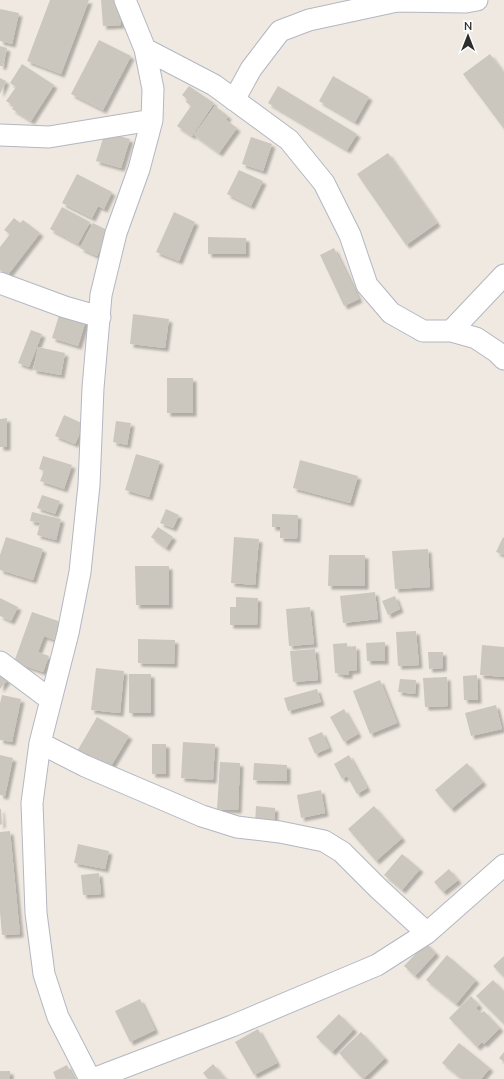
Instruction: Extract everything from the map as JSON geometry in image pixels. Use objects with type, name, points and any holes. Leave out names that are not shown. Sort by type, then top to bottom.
[{"type":"street","points":[[125,0],[145,49],[153,89],[152,120],[139,169],[116,233],[101,295],[89,485],[80,572],[68,633],[40,743],[32,803],[36,913],[44,974],[58,1018],[91,1079],[232,1026],[377,965],[427,933],[504,866]]},
{"type":"street","points":[[234,100],[251,70],[280,31],[309,20],[397,1],[466,2],[477,0]]},
{"type":"street","points":[[145,49],[214,85],[289,140],[324,183],[350,235],[368,285],[391,313],[423,331],[452,331],[476,338],[497,352],[504,359]]},
{"type":"street","points":[[0,135],[50,137],[152,120]]},
{"type":"street","points":[[452,331],[504,275]]},
{"type":"street","points":[[0,283],[65,307],[100,317]]},
{"type":"street","points":[[0,662],[51,700]]},
{"type":"street","points":[[40,743],[85,766],[202,816],[237,827],[280,832],[324,841],[342,852],[379,889],[427,933]]},
{"type":"building","points":[[50,0],[89,0],[61,74],[27,61]]},
{"type":"building","points":[[101,0],[119,0],[121,25],[103,26]]},
{"type":"building","points":[[0,9],[19,13],[12,44],[0,41]]},
{"type":"building","points":[[99,40],[131,56],[103,110],[71,94]]},
{"type":"building","points":[[0,46],[7,48],[3,66],[0,66]]},
{"type":"building","points":[[490,54],[504,73],[504,129],[463,74]]},
{"type":"building","points":[[22,64],[54,85],[31,121],[12,109],[14,106],[6,101],[16,87],[10,83]]},
{"type":"building","points":[[333,76],[369,97],[355,122],[319,101]]},
{"type":"building","points":[[0,78],[6,81],[0,94]]},
{"type":"building","points":[[189,86],[214,103],[192,136],[177,126],[191,106],[186,102],[187,99],[182,95]]},
{"type":"building","points":[[278,86],[357,134],[347,150],[268,103]]},
{"type":"building","points":[[215,106],[228,116],[226,120],[237,128],[219,153],[194,135]]},
{"type":"building","points":[[105,132],[130,139],[121,168],[96,161]]},
{"type":"building","points":[[251,137],[272,144],[263,171],[242,164]]},
{"type":"building","points":[[388,153],[437,223],[406,245],[357,174]]},
{"type":"building","points":[[239,170],[263,181],[251,206],[227,194]]},
{"type":"building","points":[[77,174],[112,192],[104,209],[98,206],[92,218],[62,203]]},
{"type":"building","points":[[62,207],[90,222],[78,244],[50,229]]},
{"type":"building","points":[[174,212],[195,222],[179,261],[156,252]]},
{"type":"building","points":[[14,218],[20,223],[23,220],[40,233],[7,276],[0,270],[0,247],[10,234],[4,230]]},
{"type":"building","points":[[93,223],[109,231],[97,256],[80,248]]},
{"type":"building","points":[[208,237],[246,238],[246,254],[208,254]]},
{"type":"building","points":[[334,248],[359,299],[344,306],[320,255]]},
{"type":"building","points":[[60,312],[86,320],[78,346],[52,338]]},
{"type":"building","points":[[133,314],[169,319],[165,348],[130,344]]},
{"type":"building","points":[[31,330],[42,334],[29,367],[18,363]]},
{"type":"building","points":[[38,347],[65,353],[61,375],[33,370]]},
{"type":"building","points":[[167,378],[193,378],[193,413],[167,413]]},
{"type":"building","points":[[64,415],[84,424],[75,444],[55,436]]},
{"type":"building","points":[[7,418],[7,447],[0,447],[0,419]]},
{"type":"building","points":[[116,421],[131,423],[127,445],[113,442]]},
{"type":"building","points":[[136,454],[160,461],[149,497],[125,490]]},
{"type":"building","points":[[43,456],[72,465],[64,489],[40,481],[44,471],[39,469]]},
{"type":"building","points":[[300,460],[358,476],[350,503],[293,488]]},
{"type":"building","points":[[42,495],[60,501],[55,514],[37,508]]},
{"type":"building","points":[[166,509],[179,515],[173,528],[160,523]]},
{"type":"building","points":[[32,512],[61,519],[56,540],[37,535],[40,523],[30,521]]},
{"type":"building","points":[[272,514],[298,515],[297,539],[280,538],[280,527],[272,527]]},
{"type":"building","points":[[158,527],[173,537],[166,548],[151,537]]},
{"type":"building","points":[[6,537],[43,549],[33,580],[0,570],[0,555]]},
{"type":"building","points":[[234,537],[259,539],[255,585],[231,583]]},
{"type":"building","points":[[503,537],[504,538],[504,555],[496,552]]},
{"type":"building","points":[[428,549],[430,587],[395,589],[392,551]]},
{"type":"building","points":[[329,555],[365,555],[365,586],[328,586]]},
{"type":"building","points":[[135,566],[169,566],[169,605],[136,605]]},
{"type":"building","points":[[375,592],[378,619],[343,623],[340,596]]},
{"type":"building","points":[[395,596],[400,609],[388,615],[382,601]]},
{"type":"building","points":[[236,597],[258,598],[257,625],[230,625],[230,607],[236,607]]},
{"type":"building","points":[[0,598],[18,607],[11,621],[0,616]]},
{"type":"building","points":[[310,607],[314,644],[289,646],[286,609]]},
{"type":"building","points":[[32,612],[61,622],[55,640],[44,636],[38,652],[49,656],[43,672],[14,662]]},
{"type":"building","points":[[416,631],[419,665],[398,666],[396,632]]},
{"type":"building","points":[[138,639],[175,640],[174,664],[138,663]]},
{"type":"building","points":[[385,642],[385,661],[367,661],[366,643]]},
{"type":"building","points":[[347,643],[347,647],[356,646],[357,670],[349,671],[349,675],[340,675],[339,673],[335,673],[333,644]]},
{"type":"building","points":[[482,645],[504,647],[504,677],[480,675]]},
{"type":"building","points":[[315,649],[318,680],[293,682],[290,651]]},
{"type":"building","points":[[428,652],[443,652],[443,668],[429,669]]},
{"type":"building","points":[[96,668],[124,671],[120,713],[91,710]]},
{"type":"building","points":[[129,674],[151,674],[151,713],[129,713]]},
{"type":"building","points":[[0,675],[7,680],[0,689]]},
{"type":"building","points":[[477,675],[478,700],[464,700],[463,676]]},
{"type":"building","points":[[447,677],[448,706],[425,707],[423,678]]},
{"type":"building","points":[[400,679],[416,680],[415,694],[398,692]]},
{"type":"building","points":[[380,680],[397,723],[370,734],[353,691]]},
{"type":"building","points":[[317,689],[321,702],[288,711],[284,698]]},
{"type":"building","points":[[2,695],[21,699],[12,742],[0,740],[0,703]]},
{"type":"building","points":[[496,705],[502,729],[471,736],[465,713]]},
{"type":"building","points":[[344,709],[358,734],[344,742],[330,717]]},
{"type":"building","points":[[97,717],[129,736],[108,771],[76,753]]},
{"type":"building","points":[[322,732],[329,748],[315,754],[308,738]]},
{"type":"building","points":[[183,742],[215,744],[213,780],[181,778]]},
{"type":"building","points":[[152,744],[166,744],[166,774],[152,774]]},
{"type":"building","points":[[0,755],[13,758],[5,796],[0,795]]},
{"type":"building","points":[[349,755],[367,788],[357,794],[347,776],[342,779],[334,764]]},
{"type":"building","points":[[220,762],[240,763],[238,810],[217,809]]},
{"type":"building","points":[[254,763],[287,765],[287,781],[253,780]]},
{"type":"building","points":[[467,763],[483,782],[451,809],[435,790]]},
{"type":"building","points":[[321,790],[325,813],[301,818],[297,795]]},
{"type":"building","points":[[256,806],[275,808],[274,825],[255,824]]},
{"type":"building","points":[[374,806],[402,838],[376,861],[348,829]]},
{"type":"building","points":[[0,809],[2,824],[0,825]]},
{"type":"building","points":[[10,831],[20,934],[2,935],[0,912],[0,832]]},
{"type":"building","points":[[78,844],[109,851],[105,869],[74,863]]},
{"type":"building","points":[[402,854],[420,869],[402,890],[384,875]]},
{"type":"building","points":[[449,869],[458,880],[443,892],[434,882]]},
{"type":"building","points":[[99,873],[101,894],[83,895],[81,875]]},
{"type":"building","points":[[426,943],[436,953],[415,976],[404,966]]},
{"type":"building","points":[[447,955],[476,980],[456,1004],[426,980]]},
{"type":"building","points":[[504,956],[504,977],[493,966]]},
{"type":"building","points":[[493,980],[504,991],[504,1024],[476,996]]},
{"type":"building","points":[[471,996],[479,1005],[476,1008],[481,1013],[484,1011],[500,1028],[484,1044],[482,1042],[477,1047],[449,1018]]},
{"type":"building","points":[[140,999],[155,1030],[130,1042],[115,1011]]},
{"type":"building","points":[[339,1014],[354,1029],[332,1052],[316,1037]]},
{"type":"building","points":[[258,1029],[277,1063],[254,1075],[235,1042]]},
{"type":"building","points":[[361,1032],[385,1058],[363,1079],[339,1053]]},
{"type":"building","points":[[459,1043],[490,1068],[481,1079],[462,1079],[442,1063]]},
{"type":"building","points":[[504,1052],[504,1062],[499,1058]]},
{"type":"building","points":[[213,1064],[226,1079],[208,1079],[203,1073]]},
{"type":"building","points":[[67,1065],[74,1079],[56,1079],[53,1072]]},
{"type":"building","points":[[0,1071],[10,1071],[10,1079],[0,1079]]}]
